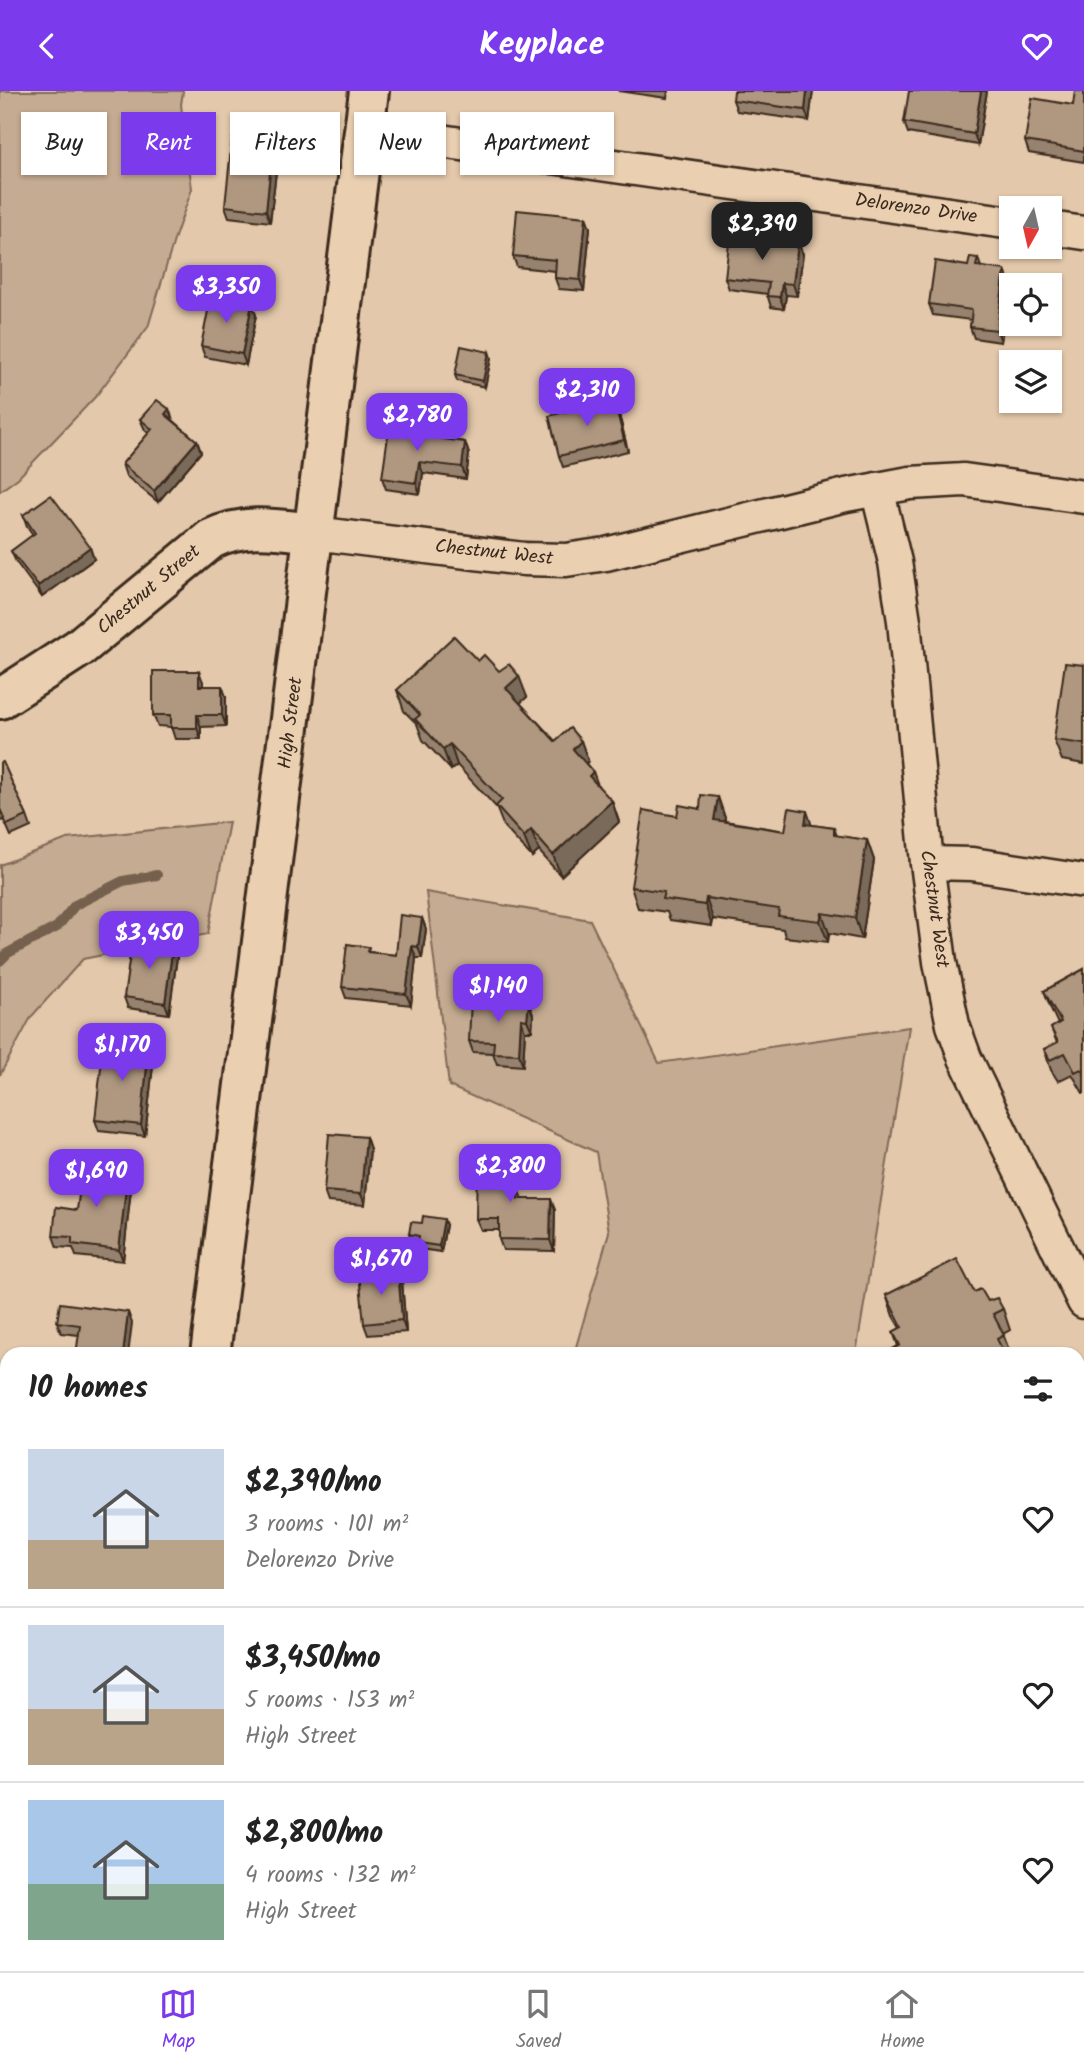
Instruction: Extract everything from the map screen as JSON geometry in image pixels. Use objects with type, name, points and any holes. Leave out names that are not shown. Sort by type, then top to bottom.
[{"type":"main road","name":"High Street","points":[[366,112],[369,91]]},
{"type":"main road","name":"High Street","points":[[211,1347],[358,175]]},
{"type":"main road","name":"Chestnut Street","points":[[0,699],[79,648],[211,539],[254,527],[314,533]]},
{"type":"street","name":"Delorenzo Drive","points":[[446,142],[999,221]]},
{"type":"street","points":[[1062,230],[1084,233]]},
{"type":"street","name":"Chestnut West","points":[[314,533],[524,559],[566,560],[606,554],[877,489],[938,480],[964,480],[1084,497]]},
{"type":"street","name":"Chestnut West","points":[[877,489],[895,562],[904,621],[927,863],[940,962],[958,1042],[1084,1302]]},
{"type":"street","points":[[927,863],[972,864],[1084,881]]},
{"type":"shaded area","points":[[0,91],[183,91],[182,112],[121,112],[121,175],[190,175],[192,189],[148,327],[96,396],[18,478],[0,491]]},
{"type":"shaded area","points":[[229,822],[208,934],[83,959],[31,1017],[0,1075],[0,865],[67,839]]},
{"type":"shaded area","points":[[426,892],[590,920],[659,1063],[909,1027],[857,1347],[576,1347],[609,1232],[596,1152],[449,1086]]},
{"type":"building","points":[[734,91],[807,91],[805,110],[733,100]]},
{"type":"building","points":[[909,91],[981,91],[974,134],[904,122]]},
{"type":"building","points":[[1075,91],[1084,91],[1084,151],[1025,141],[1032,98],[1073,105]]},
{"type":"building","points":[[230,158],[230,175],[270,175],[266,211],[225,206]]},
{"type":"building","points":[[517,210],[586,217],[580,280],[555,278],[556,260],[513,256]]},
{"type":"building","points":[[730,234],[798,243],[793,284],[782,283],[780,297],[767,296],[769,283],[725,278]]},
{"type":"building","points":[[970,257],[978,258],[976,266],[1005,270],[1005,273],[999,273],[997,330],[970,327],[972,310],[929,304],[935,261],[968,266]]},
{"type":"building","points":[[211,296],[252,304],[242,354],[201,346]]},
{"type":"building","points":[[461,346],[489,352],[483,381],[455,375]]},
{"type":"building","points":[[614,399],[624,440],[559,456],[549,416]]},
{"type":"building","points":[[157,400],[169,409],[165,414],[197,441],[154,491],[122,464],[152,429],[140,419]]},
{"type":"building","points":[[390,421],[416,425],[414,435],[465,442],[462,467],[419,462],[416,483],[382,478]]},
{"type":"building","points":[[51,495],[90,547],[38,586],[11,551],[35,533],[23,515]]},
{"type":"building","points":[[454,636],[478,661],[484,655],[499,671],[509,664],[519,676],[506,688],[555,741],[570,728],[581,741],[573,749],[593,772],[589,776],[612,801],[553,855],[531,830],[524,837],[496,806],[502,800],[450,744],[443,749],[415,719],[420,715],[397,690]]},
{"type":"building","points":[[1065,663],[1084,665],[1084,744],[1054,740]]},
{"type":"building","points":[[153,671],[199,671],[199,686],[222,686],[222,715],[197,715],[197,728],[171,728],[171,715],[153,715]]},
{"type":"building","points":[[3,762],[27,816],[7,825],[0,809],[0,763]]},
{"type":"building","points":[[701,795],[718,797],[714,820],[785,831],[789,808],[807,811],[805,824],[834,828],[834,835],[867,840],[855,918],[822,913],[820,921],[778,916],[779,909],[706,898],[705,905],[662,899],[664,892],[631,887],[643,810],[677,816],[679,805],[700,809]]},
{"type":"building","points":[[400,915],[422,918],[418,947],[412,946],[406,994],[342,987],[347,944],[369,947],[368,952],[396,955]]},
{"type":"building","points":[[132,940],[173,945],[165,1003],[124,997]]},
{"type":"building","points":[[1084,969],[1084,1075],[1081,1069],[1075,1072],[1065,1053],[1050,1060],[1044,1049],[1058,1042],[1051,1028],[1061,1022],[1044,991]]},
{"type":"building","points":[[471,999],[529,1003],[527,1020],[521,1019],[519,1054],[493,1053],[494,1042],[469,1041]]},
{"type":"building","points":[[104,1041],[149,1046],[141,1125],[95,1120]]},
{"type":"building","points":[[329,1134],[366,1137],[361,1194],[324,1191]]},
{"type":"building","points":[[477,1160],[511,1161],[511,1189],[518,1189],[518,1199],[551,1199],[550,1240],[499,1239],[499,1219],[476,1219]]},
{"type":"building","points":[[83,1164],[128,1169],[119,1250],[72,1244],[72,1237],[53,1236],[56,1207],[77,1210]]},
{"type":"building","points":[[423,1216],[444,1219],[439,1246],[418,1243],[419,1236],[409,1234],[411,1222],[422,1223]]},
{"type":"building","points":[[957,1259],[974,1292],[981,1289],[988,1301],[997,1298],[1003,1309],[993,1314],[1004,1335],[997,1339],[1001,1347],[896,1347],[900,1345],[893,1332],[902,1327],[886,1295]]},
{"type":"building","points":[[398,1270],[402,1320],[364,1324],[359,1273]]},
{"type":"building","points":[[60,1303],[128,1312],[124,1347],[77,1347],[80,1325],[57,1322]]},
{"type":"waterway","points":[[0,961],[8,953],[57,927],[75,905],[123,881],[157,875]]}]
